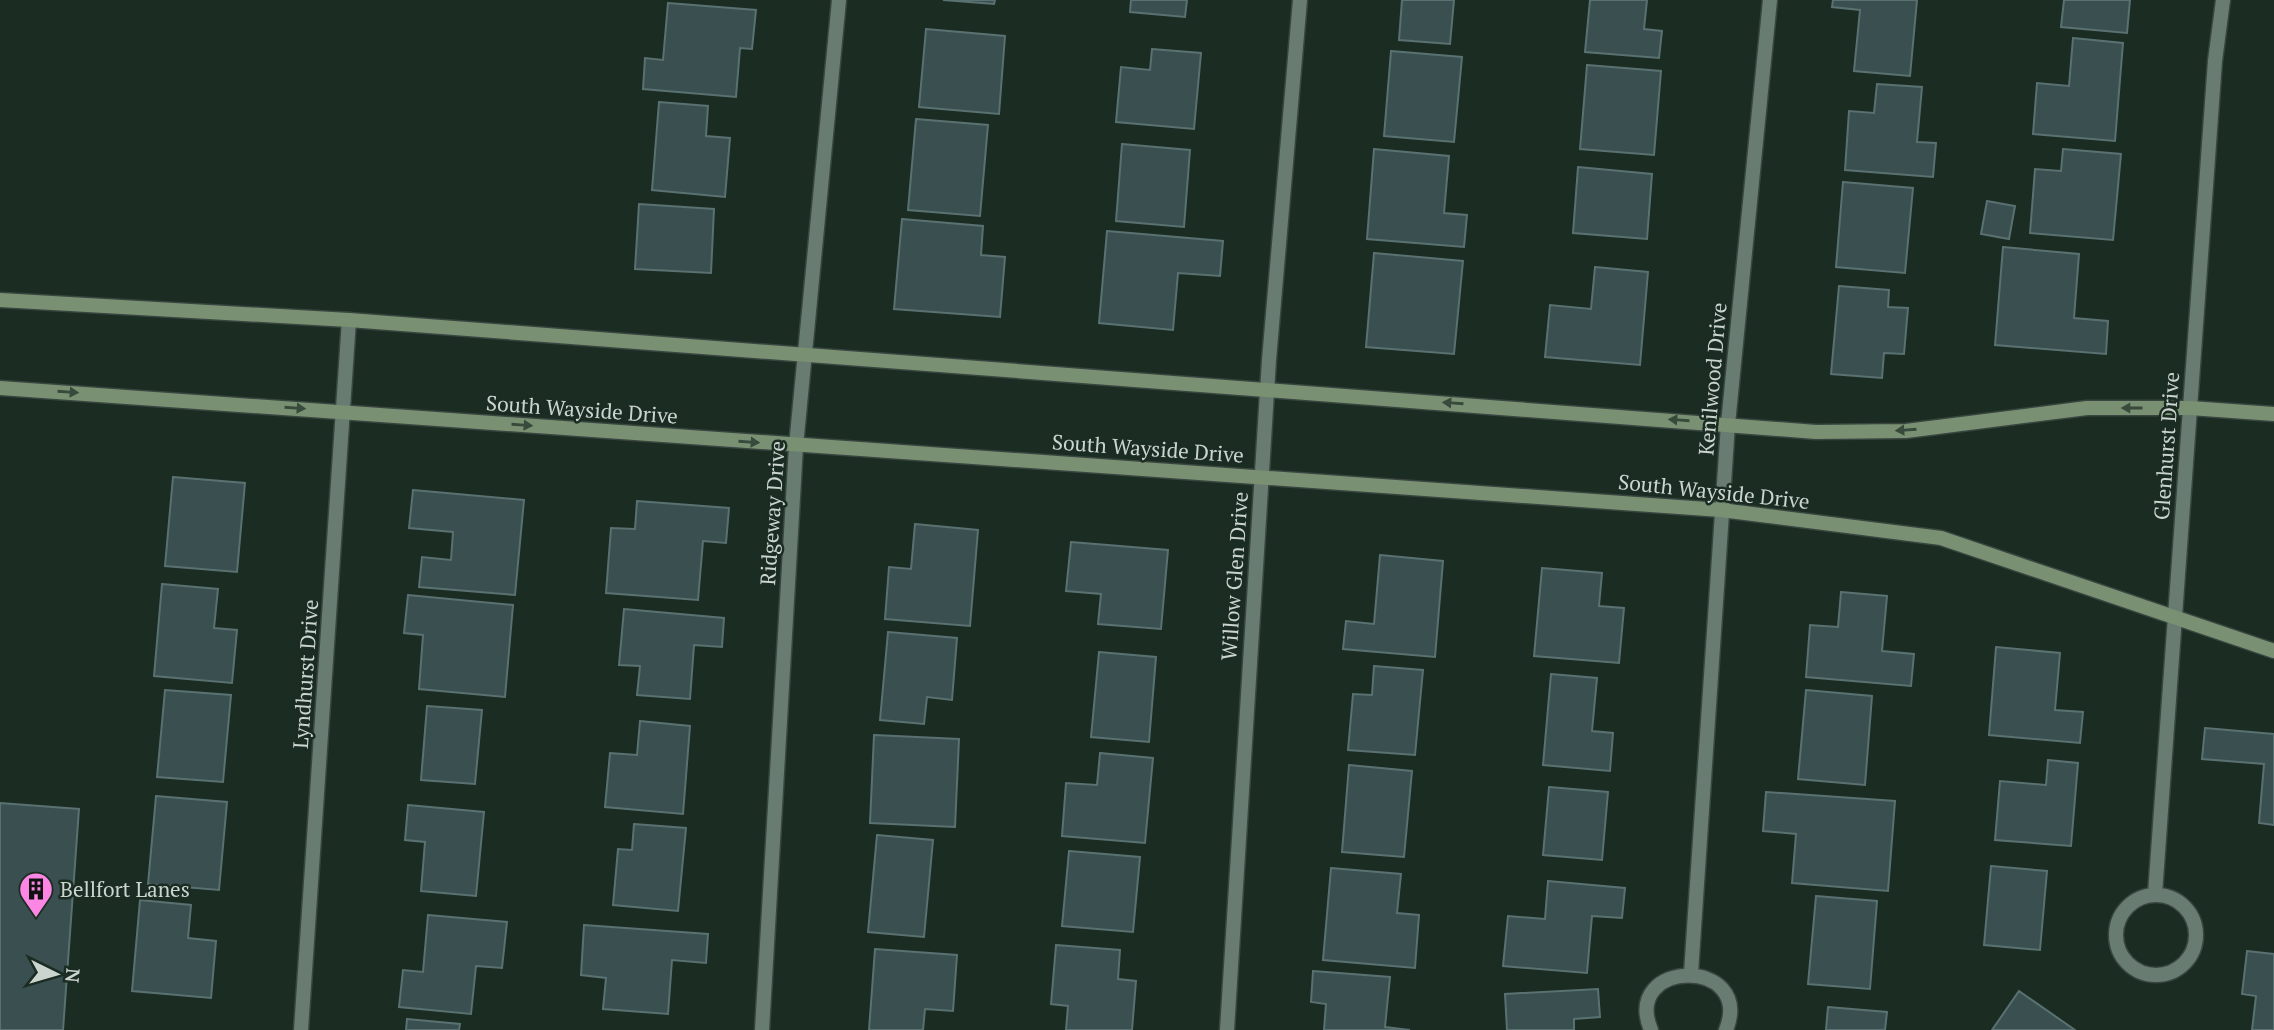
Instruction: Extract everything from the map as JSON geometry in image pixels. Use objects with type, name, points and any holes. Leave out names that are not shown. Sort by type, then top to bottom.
[{"type":"street","name":"Ridgeway Drive","points":[[762,1030],[796,446],[839,0]]},
{"type":"street","name":"Willow Glen Drive","points":[[1227,1030],[1268,388],[1300,0]]},
{"type":"street","name":"Kenilwood Drive","points":[[1691,973],[1721,510],[1770,0]]},
{"type":"street","name":"Glenhurst Drive","points":[[2155,894],[2215,61],[2223,0]]},
{"type":"street","points":[[0,300],[349,320],[1268,388],[1816,432],[1906,431],[2087,408],[2190,408],[2274,414]]},
{"type":"street","name":"Lyndhurst Drive","points":[[301,1030],[345,412],[349,320]]},
{"type":"street","name":"South Wayside Drive","points":[[0,388],[1721,510],[1941,538],[2274,651]]},
{"type":"street","points":[[2155,894],[2168,896],[2189,911],[2197,936],[2194,948],[2179,969],[2154,975],[2129,965],[2116,941],[2122,914],[2130,904],[2155,894]]},
{"type":"street","points":[[1651,1030],[1647,1012],[1656,988],[1679,974],[1691,973],[1717,984],[1725,996],[1729,1009],[1726,1030]]},
{"type":"building","points":[[943,0],[995,0],[994,4]]},
{"type":"building","points":[[1131,0],[1187,0],[1185,17],[1130,12]]},
{"type":"building","points":[[1402,0],[1454,0],[1450,44],[1399,40]]},
{"type":"building","points":[[1590,0],[1647,0],[1644,29],[1662,31],[1659,58],[1585,52]]},
{"type":"building","points":[[1833,0],[1917,0],[1910,76],[1854,71],[1860,10],[1832,7]]},
{"type":"building","points":[[2064,0],[2130,0],[2127,33],[2061,27]]},
{"type":"building","points":[[668,3],[756,10],[752,49],[740,48],[736,97],[643,89],[645,58],[663,60]]},
{"type":"building","points":[[926,29],[1005,36],[999,114],[919,107]]},
{"type":"building","points":[[2073,38],[2123,43],[2115,141],[2033,134],[2037,83],[2069,86]]},
{"type":"building","points":[[1152,49],[1201,53],[1194,129],[1116,122],[1121,67],[1150,70]]},
{"type":"building","points":[[1391,51],[1462,57],[1454,142],[1384,136]]},
{"type":"building","points":[[1587,65],[1661,71],[1654,155],[1580,149]]},
{"type":"building","points":[[1877,84],[1922,87],[1917,142],[1936,143],[1933,177],[1845,170],[1849,111],[1874,113]]},
{"type":"building","points":[[659,102],[708,106],[706,136],[730,138],[725,197],[652,190]]},
{"type":"building","points":[[916,119],[988,125],[980,216],[908,210]]},
{"type":"building","points":[[1122,144],[1190,150],[1184,227],[1116,221]]},
{"type":"building","points":[[1374,149],[1449,156],[1444,213],[1467,215],[1464,247],[1367,239]]},
{"type":"building","points":[[2063,149],[2121,154],[2113,240],[2030,233],[2035,169],[2061,171]]},
{"type":"building","points":[[1578,167],[1652,174],[1647,239],[1573,233]]},
{"type":"building","points":[[1843,182],[1913,188],[1905,273],[1836,267]]},
{"type":"building","points":[[1987,201],[2015,206],[2009,239],[1981,234]]},
{"type":"building","points":[[639,204],[714,209],[711,273],[635,269]]},
{"type":"building","points":[[902,219],[983,226],[981,255],[1005,257],[1000,317],[894,309]]},
{"type":"building","points":[[1107,231],[1223,241],[1220,276],[1178,273],[1173,330],[1099,323]]},
{"type":"building","points":[[2003,247],[2079,254],[2074,318],[2108,321],[2106,354],[1995,345]]},
{"type":"building","points":[[1374,253],[1463,261],[1454,354],[1366,347]]},
{"type":"building","points":[[1595,267],[1648,272],[1640,365],[1545,357],[1550,305],[1591,309]]},
{"type":"building","points":[[1839,286],[1889,290],[1888,307],[1908,308],[1904,354],[1884,353],[1882,378],[1831,374]]},
{"type":"building","points":[[173,477],[245,483],[237,572],[165,566]]},
{"type":"building","points":[[413,490],[524,500],[515,595],[419,587],[422,557],[451,560],[453,532],[409,528]]},
{"type":"building","points":[[637,501],[729,508],[726,543],[703,541],[698,600],[606,593],[611,528],[635,529]]},
{"type":"building","points":[[915,524],[978,530],[970,626],[885,619],[889,567],[911,569]]},
{"type":"building","points":[[1071,542],[1168,550],[1161,629],[1098,624],[1101,594],[1066,591]]},
{"type":"building","points":[[1380,555],[1443,561],[1435,657],[1343,649],[1346,621],[1374,624]]},
{"type":"building","points":[[1542,568],[1602,573],[1599,606],[1624,608],[1619,663],[1534,656]]},
{"type":"building","points":[[162,584],[218,589],[214,628],[237,630],[232,683],[154,676]]},
{"type":"building","points":[[1841,592],[1887,596],[1882,651],[1914,654],[1911,686],[1806,677],[1810,625],[1838,627]]},
{"type":"building","points":[[408,595],[513,605],[505,697],[419,689],[423,635],[404,633]]},
{"type":"building","points":[[624,609],[724,618],[722,647],[694,645],[690,699],[637,695],[640,666],[619,665]]},
{"type":"building","points":[[888,632],[957,638],[952,700],[927,697],[924,724],[880,720]]},
{"type":"building","points":[[1996,647],[2060,653],[2055,710],[2083,712],[2080,743],[1989,735]]},
{"type":"building","points":[[1099,652],[1156,657],[1149,742],[1091,737]]},
{"type":"building","points":[[1374,666],[1423,670],[1415,755],[1348,750],[1353,694],[1372,695]]},
{"type":"building","points":[[1551,674],[1597,678],[1592,731],[1613,733],[1610,771],[1543,765]]},
{"type":"building","points":[[165,690],[231,695],[223,782],[157,777]]},
{"type":"building","points":[[1806,690],[1872,696],[1865,785],[1798,779]]},
{"type":"building","points":[[427,706],[482,710],[475,784],[421,780]]},
{"type":"building","points":[[640,721],[690,726],[683,814],[605,807],[610,753],[637,755]]},
{"type":"building","points":[[2205,728],[2274,734],[2274,825],[2259,823],[2264,764],[2202,759]]},
{"type":"building","points":[[874,735],[959,739],[955,827],[870,823]]},
{"type":"building","points":[[1100,753],[1153,758],[1145,843],[1062,836],[1066,783],[1097,785]]},
{"type":"building","points":[[2048,760],[2078,763],[2071,846],[1995,840],[2000,781],[2046,785]]},
{"type":"building","points":[[1349,765],[1412,771],[1404,857],[1342,852]]},
{"type":"building","points":[[1549,787],[1608,792],[1602,860],[1543,855]]},
{"type":"building","points":[[1766,792],[1895,801],[1888,891],[1792,883],[1796,834],[1763,831]]},
{"type":"building","points":[[156,796],[227,802],[219,890],[148,884]]},
{"type":"building","name":"Bellfort Lanes","points":[[0,803],[79,809],[63,1030],[0,1030]]},
{"type":"building","points":[[408,805],[484,812],[476,896],[421,891],[425,842],[405,840]]},
{"type":"building","points":[[634,824],[686,828],[678,911],[613,905],[618,849],[632,850]]},
{"type":"building","points":[[877,835],[933,840],[924,937],[868,932]]},
{"type":"building","points":[[1069,851],[1140,857],[1133,932],[1062,926]]},
{"type":"building","points":[[1991,866],[2047,871],[2040,950],[1984,945]]},
{"type":"building","points":[[1331,868],[1401,874],[1397,913],[1419,915],[1415,968],[1323,960]]},
{"type":"building","points":[[1548,881],[1625,888],[1622,918],[1592,916],[1587,973],[1503,966],[1508,916],[1545,919]]},
{"type":"building","points":[[1816,896],[1877,901],[1870,989],[1808,984]]},
{"type":"building","points":[[140,900],[191,905],[188,938],[216,941],[211,998],[132,991]]},
{"type":"building","points":[[428,915],[507,922],[502,968],[476,966],[471,1014],[399,1007],[403,970],[423,972]]},
{"type":"building","points":[[584,925],[708,934],[706,963],[672,960],[668,1014],[603,1009],[606,978],[581,975]]},
{"type":"building","points":[[1056,945],[1120,950],[1118,979],[1136,981],[1132,1030],[1066,1030],[1068,1006],[1051,1004]]},
{"type":"building","points":[[875,949],[957,955],[953,1011],[925,1009],[923,1030],[869,1030]]},
{"type":"building","points":[[2247,951],[2274,954],[2274,1030],[2252,1030],[2256,996],[2242,994]]},
{"type":"building","points":[[1313,971],[1390,977],[1385,1027],[1410,1030],[1324,1030],[1326,1004],[1311,1002]]},
{"type":"building","points":[[1598,989],[1600,1017],[1574,1019],[1574,1030],[1507,1030],[1505,994]]},
{"type":"building","points":[[2019,991],[2075,1030],[1992,1030]]},
{"type":"building","points":[[1828,1007],[1887,1012],[1885,1030],[1826,1030]]},
{"type":"building","points":[[407,1019],[460,1024],[459,1030],[406,1030]]},
{"type":"place","name":"Bellfort Lanes","points":[[36,919]]}]
